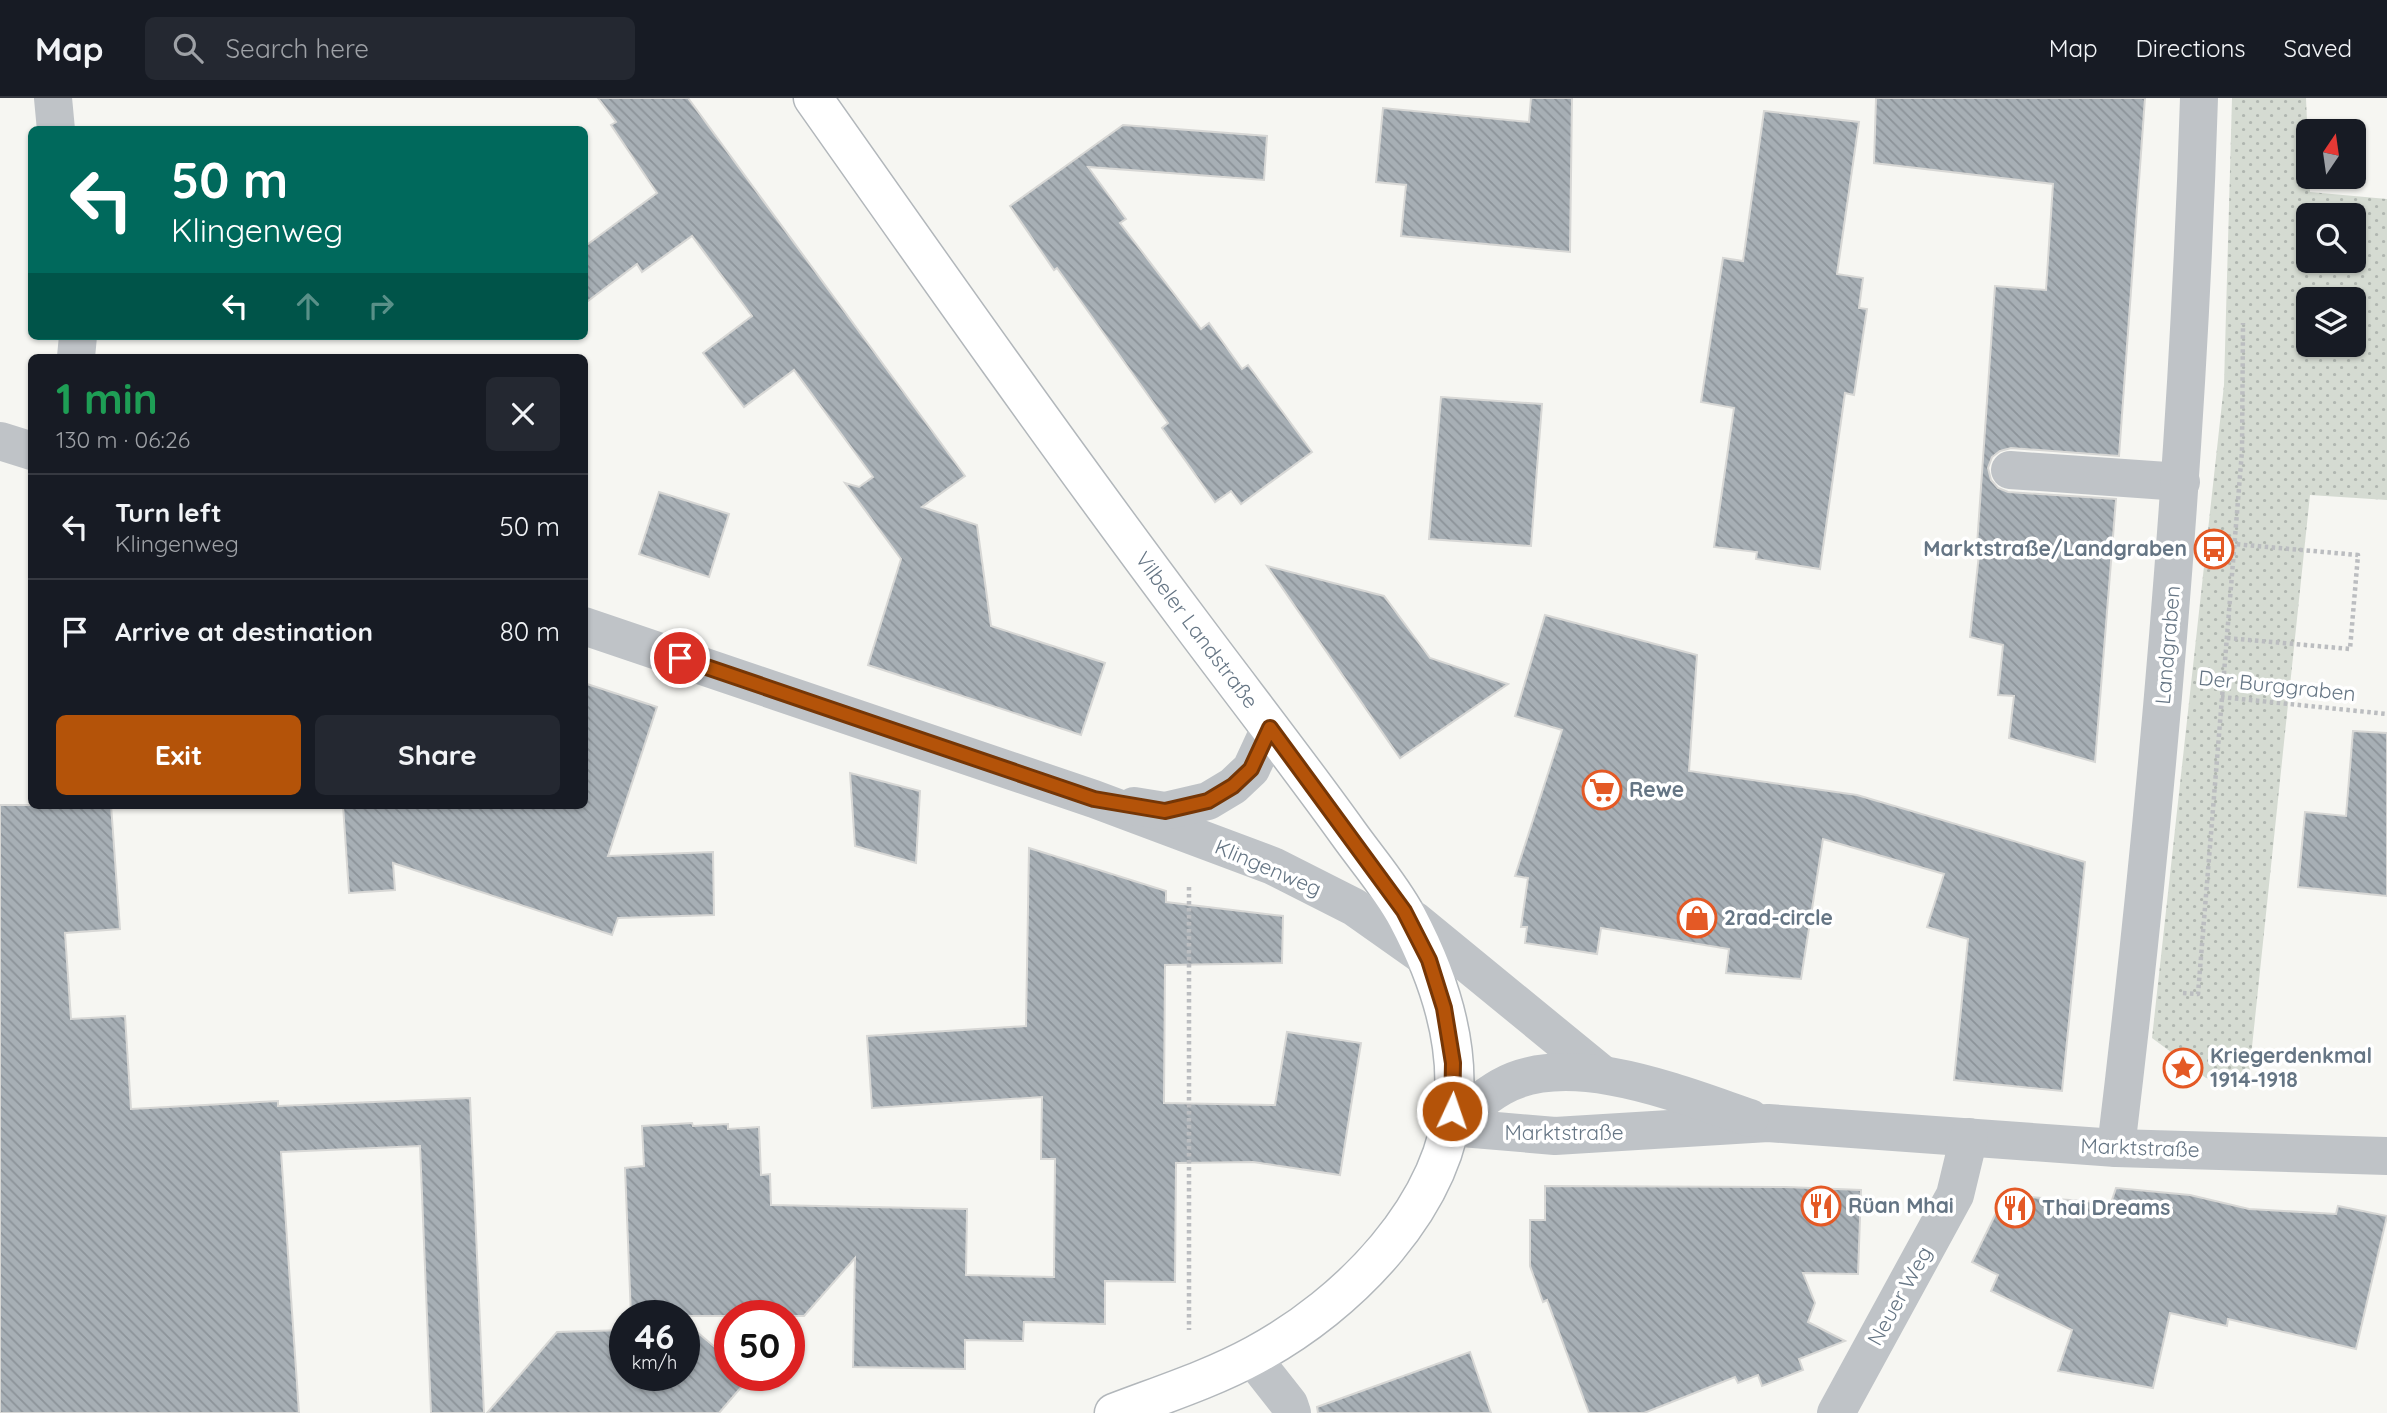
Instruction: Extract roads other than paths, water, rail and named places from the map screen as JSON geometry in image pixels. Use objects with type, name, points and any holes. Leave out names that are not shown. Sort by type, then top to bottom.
[{"type":"main road","name":"Vilbeler Landstraße","points":[[813,98],[1026,399],[1404,911],[1429,960],[1444,1008],[1453,1063],[1454,1094],[1450,1127],[1437,1166],[1418,1206],[1384,1252],[1334,1301],[1296,1331],[1252,1357],[1114,1413]]},
{"type":"street","points":[[53,98],[56,126]]},
{"type":"street","name":"Landgraben","points":[[2116,1148],[2164,689],[2194,246],[2199,98]]},
{"type":"street","points":[[0,441],[28,450]]},
{"type":"street","points":[[2010,470],[2180,482]]},
{"type":"street","name":"Klingenweg","points":[[588,627],[1094,799],[1273,866],[1354,907],[1429,960]]},
{"type":"street","name":"Klingenweg","points":[[1094,799],[1165,811],[1208,801],[1233,786],[1251,769],[1270,728]]},
{"type":"street","points":[[1404,911],[1602,1074]]},
{"type":"street","name":"Marktstraße","points":[[1450,1127],[1473,1106],[1502,1086],[1534,1075],[1559,1071],[1602,1074],[1681,1095],[1768,1124]]},
{"type":"street","name":"Marktstraße","points":[[1450,1127],[1555,1136],[1768,1124],[2116,1148],[2387,1156]]},
{"type":"street","name":"Neuer Weg","points":[[1836,1413],[1955,1195],[1969,1137]]},
{"type":"street","points":[[1252,1357],[1289,1404],[1292,1413]]},
{"type":"place","name":"Marktstraße/Landgraben","points":[[2214,549]]},
{"type":"place","name":"Rewe","points":[[1602,790]]},
{"type":"place","name":"2rad-circle","points":[[1697,918]]},
{"type":"place","name":"Kriegerdenkmal 1914-1918","points":[[2183,1068]]},
{"type":"place","name":"Rüan Mhai","points":[[1821,1206]]},
{"type":"place","name":"Thai Dreams","points":[[2015,1208]]}]
